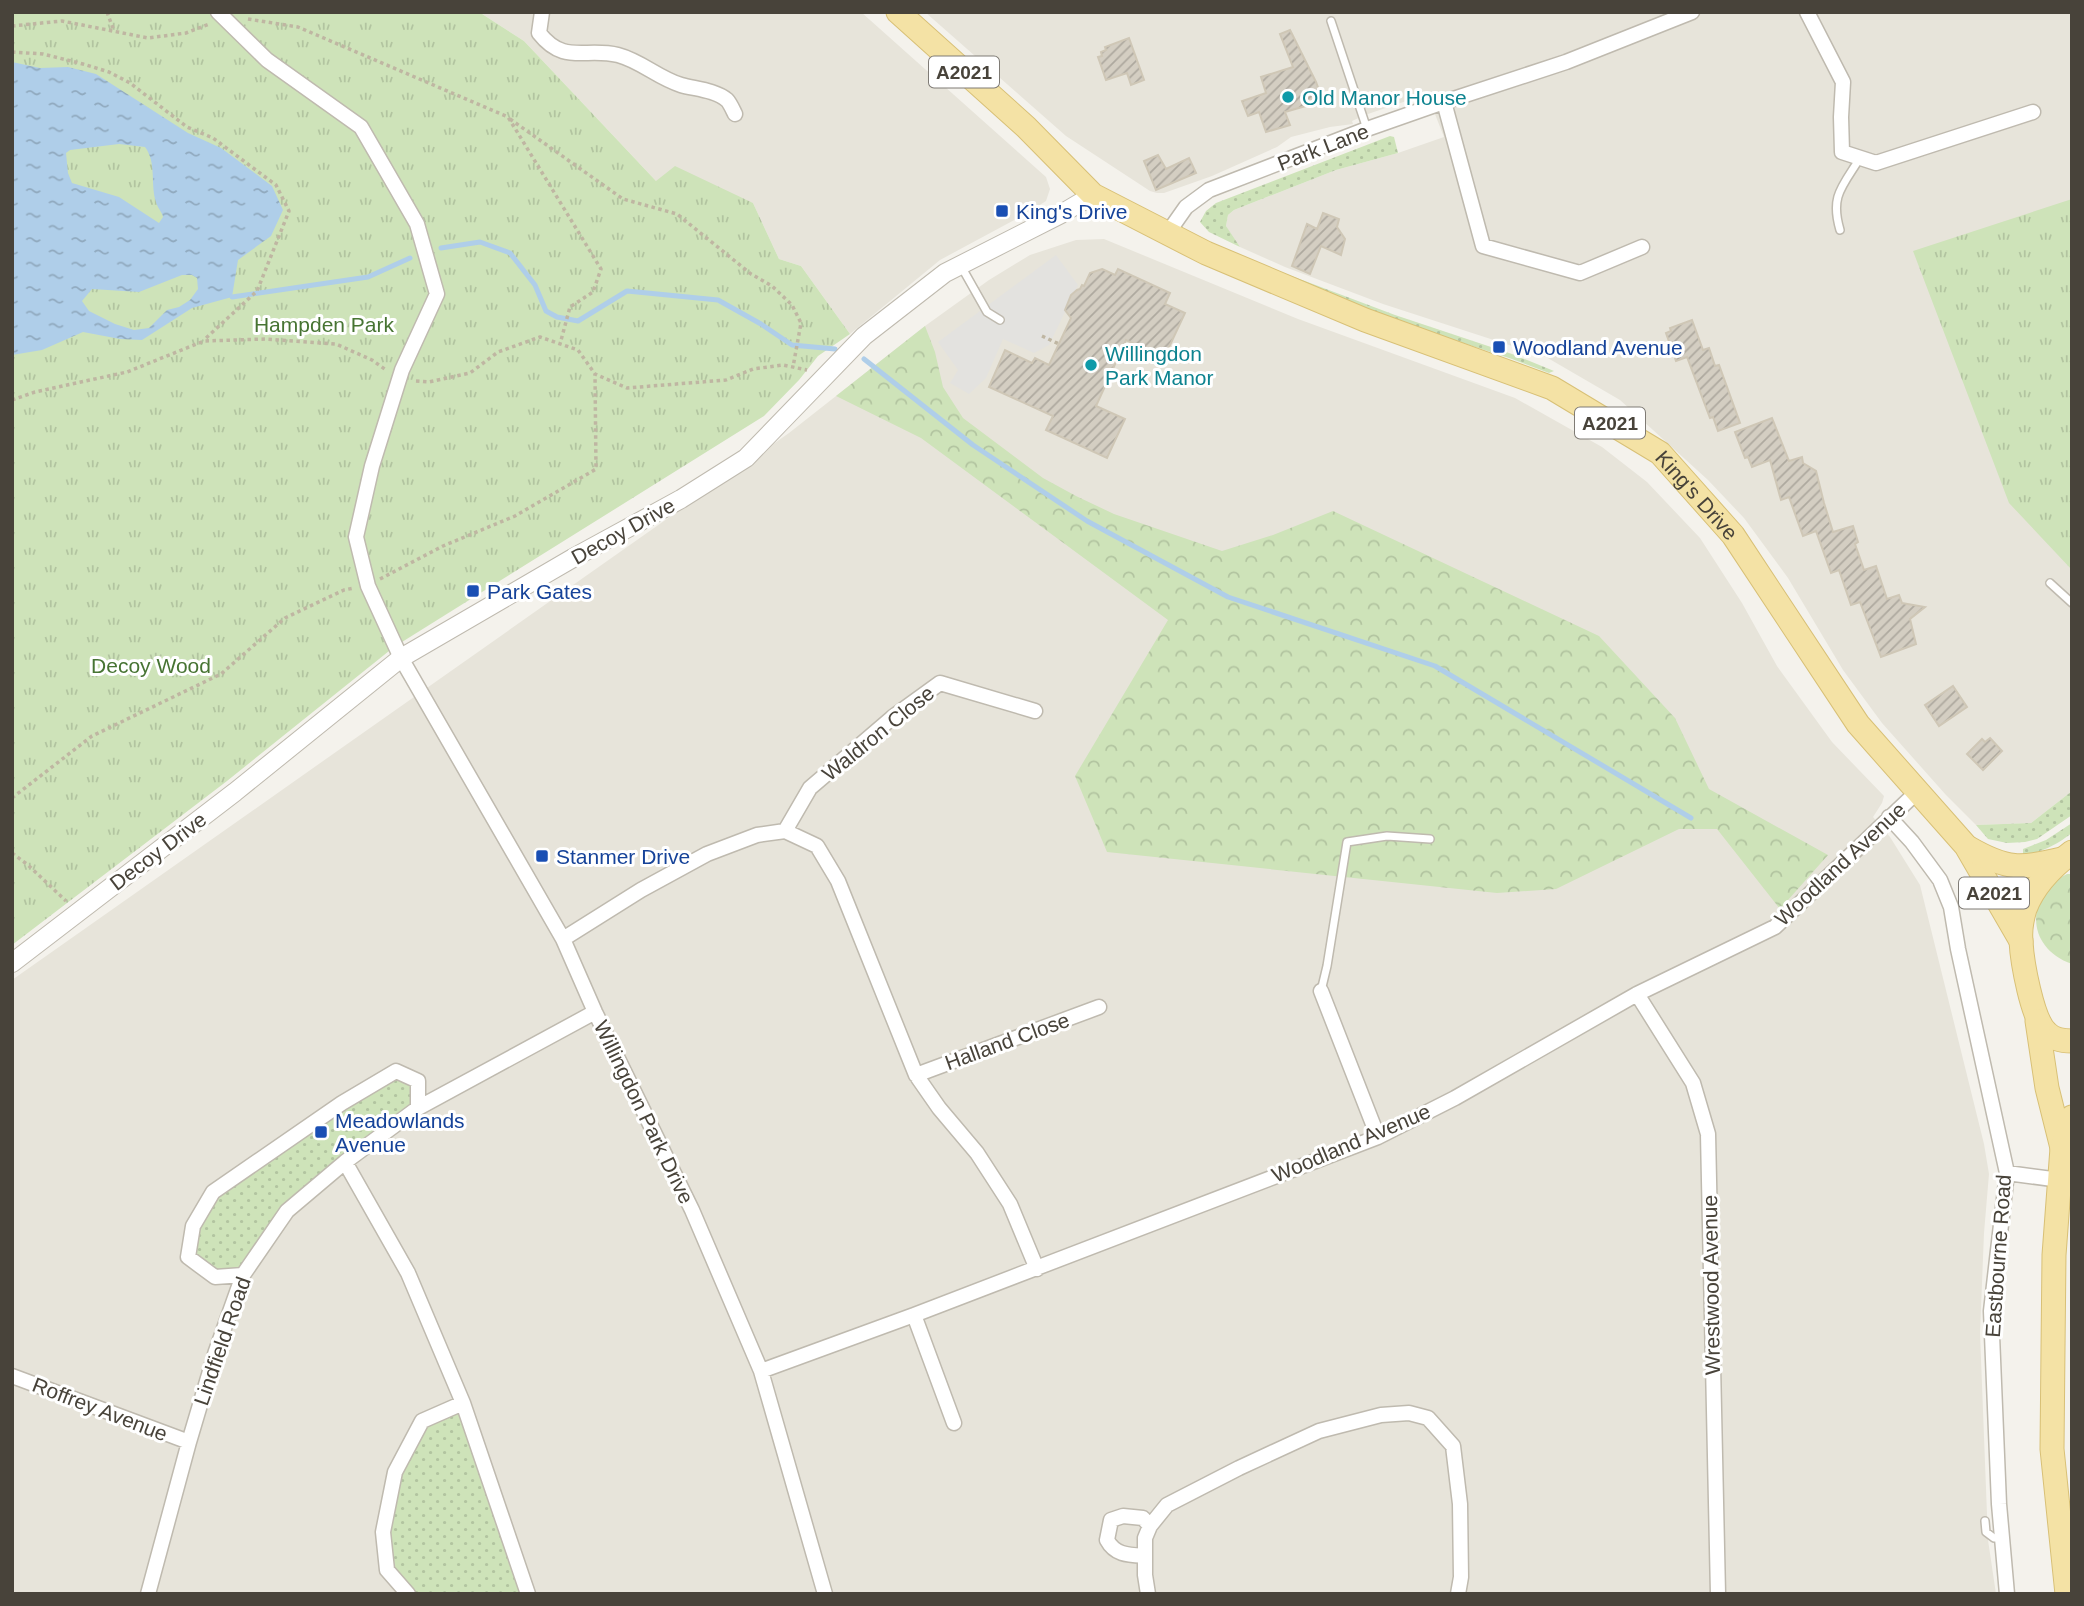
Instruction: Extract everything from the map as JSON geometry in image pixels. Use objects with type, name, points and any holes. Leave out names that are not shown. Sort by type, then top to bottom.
[{"type":"main road","name":"King's Drive","points":[[898,12],[1026,127],[1093,195],[1206,253],[1365,320],[1552,387],[1660,453],[1733,534],[1858,724],[1966,846],[2021,941]]},
{"type":"main road","name":"King's Drive","points":[[1966,846],[1990,860],[2023,867],[2067,855]]},
{"type":"main road","points":[[2062,1148],[2047,1088],[2021,941],[2025,911],[2031,896],[2043,877],[2067,855]]},
{"type":"main road","points":[[2036,1015],[2047,1034],[2059,1040],[2072,1041]]},
{"type":"main road","points":[[2067,1594],[2052,1449],[2054,1255],[2062,1148],[2072,1117]]},
{"type":"street","points":[[542,12],[539,33],[547,43],[561,52],[614,54],[636,61],[655,75],[728,100],[735,114]]},
{"type":"street","name":"Park Lane","points":[[1167,234],[1186,207],[1209,190],[1367,129],[1566,61],[1692,12]]},
{"type":"street","points":[[1807,12],[1843,82],[1842,152],[1876,163],[2033,113]]},
{"type":"street","name":"Willingdon Park Drive","points":[[219,13],[267,60],[361,127],[417,224],[437,294],[402,370],[372,466],[356,537],[368,586],[401,658],[563,939],[595,1012],[692,1210],[761,1371],[825,1594]]},
{"type":"street","points":[[1444,102],[1483,246],[1580,274],[1642,247]]},
{"type":"street","name":"Decoy Drive","points":[[12,963],[235,793],[401,658],[681,499],[747,458],[864,336],[945,273],[1093,195]]},
{"type":"street","name":"Waldron Close","points":[[785,831],[810,788],[893,718],[940,683],[1035,711]]},
{"type":"street","name":"Woodland Avenue","points":[[761,1371],[1037,1269],[1378,1137],[1455,1098],[1637,994],[1775,927],[1917,791]]},
{"type":"street","name":"Eastbourne Road","points":[[1889,817],[1912,842],[1940,880],[1951,908],[2007,1173],[1991,1311],[1993,1398],[2007,1594]]},
{"type":"street","points":[[563,939],[641,890],[707,854],[757,835],[785,831],[817,846],[838,881],[916,1075],[939,1108],[977,1153],[1010,1205],[1037,1269]]},
{"type":"street","points":[[1321,991],[1378,1137]]},
{"type":"street","name":"Wrestwood Avenue","points":[[1637,994],[1693,1083],[1708,1134],[1718,1594]]},
{"type":"street","name":"Halland Close","points":[[916,1075],[1099,1007]]},
{"type":"street","name":"Lindfield Road","points":[[148,1594],[216,1351],[243,1275],[286,1212],[345,1162],[418,1108],[595,1012]]},
{"type":"street","points":[[243,1275],[215,1277],[188,1257],[193,1226],[214,1192],[342,1103],[396,1070],[418,1081],[418,1108]]},
{"type":"street","points":[[345,1162],[408,1272],[463,1403],[528,1594]]},
{"type":"street","points":[[2007,1173],[2060,1180]]},
{"type":"street","points":[[914,1315],[954,1423]]},
{"type":"street","name":"Roffrey Avenue","points":[[12,1376],[189,1443]]},
{"type":"street","points":[[408,1594],[387,1570],[383,1532],[396,1472],[422,1421],[463,1403]]},
{"type":"street","points":[[1148,1594],[1145,1538],[1167,1505],[1318,1431],[1381,1415],[1409,1413],[1428,1418],[1453,1446],[1460,1504],[1461,1577],[1458,1594]]},
{"type":"street","points":[[1145,1556],[1122,1554],[1112,1549],[1107,1540],[1111,1520],[1123,1516],[1143,1518],[1150,1527]]},
{"type":"lane","points":[[1331,21],[1367,129]]},
{"type":"lane","points":[[1840,230],[1835,212],[1838,193],[1860,158]]},
{"type":"lane","points":[[961,265],[987,312],[1000,320]]},
{"type":"lane","points":[[2050,583],[2072,603]]},
{"type":"lane","points":[[1321,991],[1347,842],[1387,836],[1430,839]]},
{"type":"lane","points":[[1985,1521],[1986,1532],[1994,1538],[2002,1538]]},
{"type":"path","points":[[107,12],[114,31]]},
{"type":"path","points":[[12,26],[62,21],[148,38],[186,33],[208,25],[219,13],[298,27],[508,117],[623,200],[677,214],[751,274],[772,286],[792,306],[801,323],[793,367]]},
{"type":"path","points":[[12,52],[43,54],[109,72],[130,83],[187,127],[213,138],[276,185],[289,211],[257,290],[204,341]]},
{"type":"path","points":[[508,117],[601,269],[593,292],[570,307],[560,344]]},
{"type":"path","points":[[1042,336],[1059,344]]},
{"type":"path","points":[[12,798],[92,737],[221,674],[285,618],[344,590],[368,586],[443,546],[515,516],[596,469],[595,374]]},
{"type":"path","points":[[12,853],[28,864],[78,912]]},
{"type":"shaded area","points":[[479,12],[861,12],[1046,177],[1050,189],[1046,201],[940,260],[850,334],[801,266],[779,259],[753,203],[657,182],[524,41]]},
{"type":"shaded area","points":[[925,12],[2072,12],[2072,791],[2031,823],[1976,825],[1882,723],[1843,670],[1788,578],[1744,518],[1708,480],[1620,400],[1546,357],[1383,304],[1285,267],[1240,247],[1230,235],[1226,226],[1228,215],[1234,210],[1336,170],[1444,137],[1427,94],[1365,115],[1352,121],[1353,124],[1291,137],[1277,147],[1212,176],[1157,193],[1066,136]]},
{"type":"shaded area","points":[[1104,239],[1298,319],[1515,398],[1602,447],[1647,482],[1700,538],[1742,603],[1777,666],[1832,742],[1884,796],[1873,817],[1890,837],[1920,885],[1984,1144],[1989,1174],[1980,1333],[1988,1540],[1996,1594],[12,1594],[12,980],[789,433],[925,326],[989,280],[1030,255],[1076,240]]},
{"type":"shaded area","points":[[1056,255],[1078,285],[1049,345],[1034,353],[1003,339],[986,378],[969,394],[950,383],[958,370],[938,342]]},
{"type":"green space","name":"Hampden Park","points":[[12,12],[479,12],[524,41],[656,181],[675,166],[753,203],[779,259],[801,266],[850,334],[818,356],[764,416],[394,647],[227,781],[12,945]]},
{"type":"green space","points":[[1390,136],[1394,137],[1398,153],[1336,170],[1234,210],[1228,215],[1226,226],[1240,247],[1209,232],[1200,222],[1206,211],[1216,203]]},
{"type":"green space","points":[[2072,199],[2072,570],[2009,503],[1913,251]]},
{"type":"green space","points":[[1281,272],[1554,371],[1549,373],[1393,320]]},
{"type":"green space","points":[[925,326],[935,352],[943,387],[963,418],[1043,478],[1114,514],[1222,551],[1273,535],[1333,511],[1599,636],[1675,718],[1709,789],[1828,855],[1780,909],[1717,829],[1679,829],[1556,889],[1497,893],[1107,852],[1075,776],[1168,620],[921,438],[836,396]]},
{"type":"green space","points":[[2072,791],[2072,815],[2037,839],[2007,843],[1988,839],[1976,825],[2031,823]]},
{"type":"green space","points":[[2072,823],[2072,833],[2060,841],[2043,850],[2023,855],[2023,849],[2046,840]]},
{"type":"green space","points":[[2067,874],[2072,874],[2072,964],[2045,946],[2036,921],[2043,895],[2053,883]]},
{"type":"green space","points":[[396,1071],[418,1081],[418,1108],[287,1211],[243,1275],[215,1277],[188,1257],[213,1192]]},
{"type":"green space","points":[[463,1403],[528,1594],[408,1594],[387,1570],[383,1532],[395,1472],[422,1421]]},
{"type":"water","points":[[12,62],[40,68],[68,67],[96,74],[188,133],[221,148],[272,186],[283,210],[271,236],[238,260],[232,297],[192,308],[142,340],[83,332],[42,350],[12,355]],"holes":[[[119,144],[145,147],[149,153],[154,195],[163,217],[159,223],[119,197],[72,183],[66,153],[70,150]],[[182,275],[197,278],[198,289],[190,300],[167,310],[149,328],[134,330],[115,324],[89,311],[82,301],[92,289],[139,292]]]},
{"type":"building","name":"Old Manor House","points":[[1290,30],[1323,101],[1285,112],[1290,125],[1266,132],[1259,112],[1248,116],[1242,101],[1266,93],[1261,77],[1293,67],[1280,34]]},
{"type":"building","points":[[1129,38],[1144,80],[1131,85],[1127,73],[1106,80],[1098,57],[1102,56],[1101,52],[1106,50],[1105,47]]},
{"type":"building","points":[[1158,155],[1166,169],[1189,158],[1196,173],[1156,190],[1144,161]]},
{"type":"building","points":[[1323,213],[1339,219],[1337,227],[1345,239],[1341,255],[1321,246],[1310,274],[1292,266],[1307,224],[1317,229]]},
{"type":"building","name":"Willingdon Park Manor","points":[[1102,269],[1115,275],[1118,269],[1170,293],[1165,304],[1185,313],[1164,358],[1126,340],[1096,406],[1125,419],[1107,458],[1046,430],[1053,416],[989,387],[1005,350],[1032,363],[1035,358],[1049,365],[1071,318],[1065,310],[1071,295],[1084,286],[1090,273]]},
{"type":"building","points":[[1692,320],[1703,350],[1709,348],[1715,366],[1719,365],[1740,423],[1718,431],[1713,417],[1710,418],[1687,357],[1676,361],[1666,333],[1671,331],[1670,328]]},
{"type":"building","points":[[1772,418],[1789,461],[1802,457],[1803,463],[1816,471],[1833,532],[1853,526],[1858,542],[1855,544],[1864,570],[1876,566],[1887,599],[1899,595],[1902,603],[1925,607],[1910,619],[1916,644],[1881,657],[1860,602],[1851,605],[1839,570],[1831,573],[1816,531],[1803,536],[1789,497],[1781,500],[1770,460],[1752,467],[1748,457],[1745,458],[1735,432]]},
{"type":"building","points":[[1953,686],[1967,707],[1939,726],[1925,705]]},
{"type":"building","points":[[1990,738],[2002,751],[1983,770],[1967,754],[1982,739],[1985,742]]},
{"type":"waterway","points":[[441,248],[480,242],[510,253],[535,285],[546,311],[557,317],[578,321],[627,291],[718,300],[792,345],[835,349]]},
{"type":"waterway","points":[[232,297],[368,277],[410,258]]},
{"type":"waterway","points":[[864,359],[973,445],[1087,521],[1228,597],[1435,666],[1691,818]]},
{"type":"place","name":"Old Manor House","points":[[1288,97]]},
{"type":"place","name":"King's Drive","points":[[1002,211]]},
{"type":"place","name":"Woodland Avenue","points":[[1499,347]]},
{"type":"place","name":"Willingdon Park Manor","points":[[1091,365]]},
{"type":"place","name":"Park Gates","points":[[473,591]]},
{"type":"place","name":"Stanmer Drive","points":[[542,856]]},
{"type":"place","name":"Meadowlands Avenue","points":[[321,1132]]},
{"type":"park label","name":"Decoy Wood","points":[[151,665]]}]
